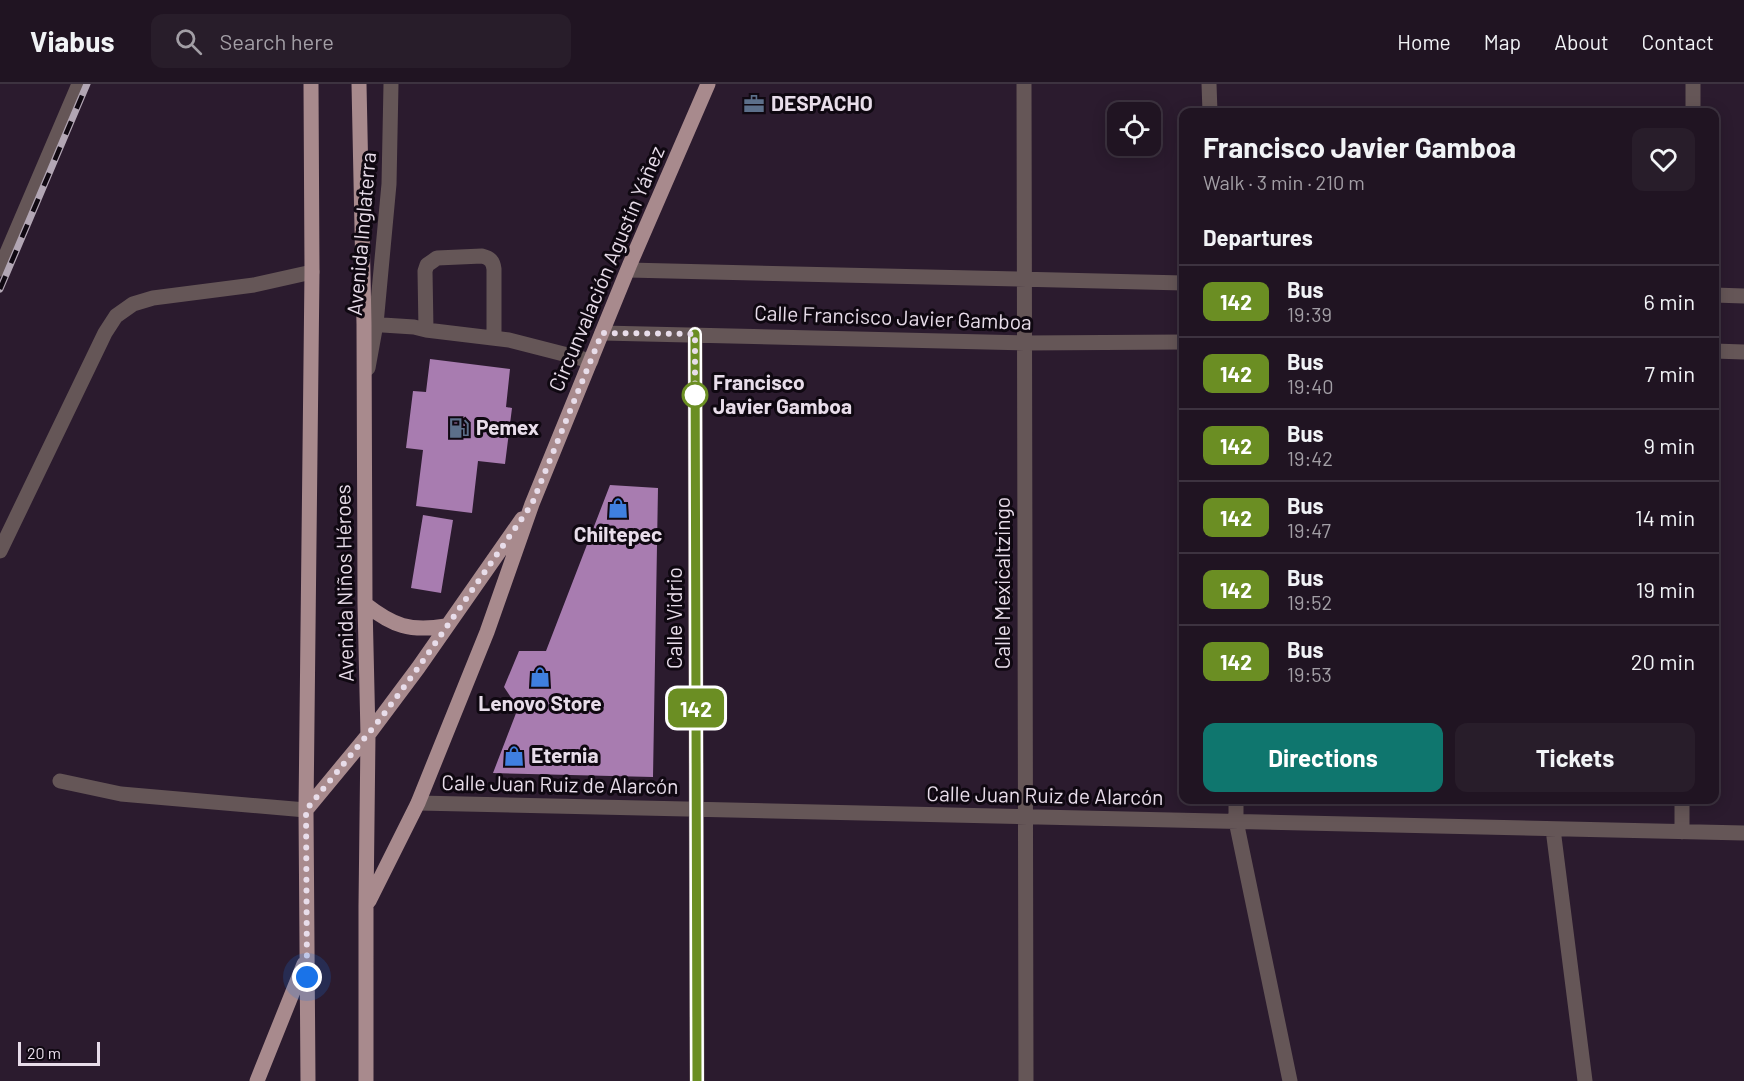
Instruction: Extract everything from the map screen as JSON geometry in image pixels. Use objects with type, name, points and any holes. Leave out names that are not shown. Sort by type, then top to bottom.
[{"type":"main road","name":"Avenida Niños Héroes","points":[[308,1081],[306,810],[312,272],[311,84]]},
{"type":"main road","name":"Avenida Niños Héroes","points":[[359,84],[370,324],[364,386],[368,735],[366,1081]]},
{"type":"main road","name":"Circunvalación Agustín Yáñez","points":[[366,906],[418,803],[488,632],[532,504],[628,270],[708,84]]},
{"type":"main road","name":"Circunvalación Agustín Yáñez","points":[[306,810],[368,735],[418,668],[532,504]]},
{"type":"main road","points":[[365,604],[382,617],[403,626],[425,629],[446,626]]},
{"type":"main road","points":[[258,1081],[307,956]]},
{"type":"street","points":[[0,269],[79,84]]},
{"type":"street","name":"Avenida Inglaterra","points":[[370,324],[389,184],[391,84]]},
{"type":"street","name":"Calle Mexicaltzingo","points":[[1024,84],[1026,1081]]},
{"type":"street","points":[[1209,84],[1210,108]]},
{"type":"street","points":[[1693,108],[1694,84]]},
{"type":"street","points":[[426,330],[425,271],[427,265],[437,258],[482,256],[493,263],[494,269],[494,338]]},
{"type":"street","name":"Calle Francisco Javier Gamboa","points":[[628,270],[1179,283]]},
{"type":"street","points":[[0,551],[105,333],[116,316],[133,304],[153,298],[254,285],[312,272]]},
{"type":"street","points":[[1719,295],[1744,296]]},
{"type":"street","points":[[370,324],[414,327],[524,342],[591,361]]},
{"type":"street","name":"Calle Francisco Javier Gamboa","points":[[602,333],[1024,343],[1179,342]]},
{"type":"street","name":"Calle Vidrio","points":[[695,334],[697,1081]]},
{"type":"street","points":[[1719,351],[1744,352]]},
{"type":"street","points":[[60,781],[121,794],[306,810]]},
{"type":"street","name":"Calle Juan Ruiz de Alarcón","points":[[418,803],[1744,833]]},
{"type":"street","points":[[1236,804],[1236,821],[1290,1081]]},
{"type":"street","points":[[1682,804],[1682,832]]},
{"type":"street","points":[[1553,829],[1585,1081]]},
{"type":"building","name":"Pemex","points":[[430,359],[510,369],[506,407],[512,408],[505,464],[478,461],[472,513],[416,506],[423,450],[406,448],[413,391],[426,392]]},
{"type":"building","points":[[610,485],[658,488],[653,777],[493,773],[518,708],[504,687],[519,651],[546,651]]},
{"type":"building","points":[[423,515],[453,520],[441,593],[411,588]]},
{"type":"railway","points":[[0,289],[87,84]]},
{"type":"bus line","name":"142","points":[[695,334],[697,1081]]},
{"type":"place","name":"DESPACHO","points":[[754,104]]},
{"type":"place","name":"Francisco Javier Gamboa","points":[[695,395]]},
{"type":"place","name":"Pemex","points":[[459,428]]},
{"type":"place","name":"Chiltepec","points":[[618,508]]},
{"type":"place","name":"Lenovo Store","points":[[540,677]]},
{"type":"place","name":"Eternia","points":[[514,756]]},
{"type":"route","points":[[307,977],[306,810],[368,735],[418,668],[532,504],[602,333],[695,334],[695,395]]}]
